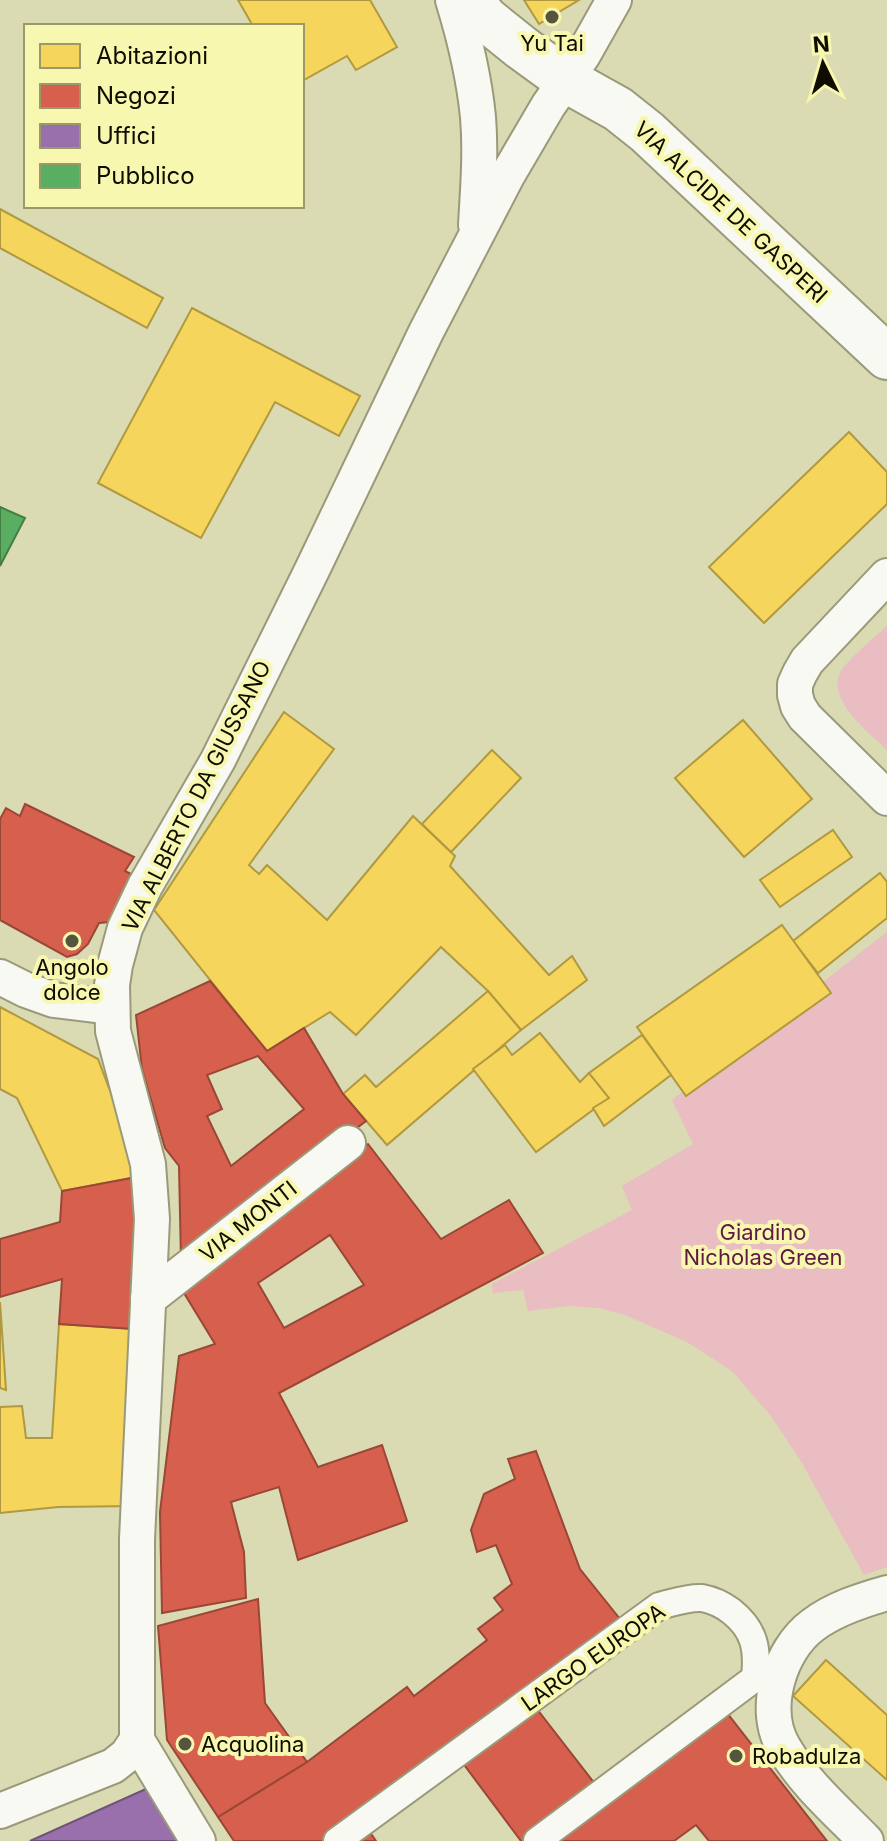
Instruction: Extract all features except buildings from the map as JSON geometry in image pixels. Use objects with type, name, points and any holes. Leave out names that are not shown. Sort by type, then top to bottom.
[{"type":"street","name":"VIA ALBERTO DA GIUSSANO","points":[[453,0],[468,51],[478,121],[475,238]]},
{"type":"street","points":[[470,0],[486,19],[566,80]]},
{"type":"street","name":"VIA ALBERTO DA GIUSSANO","points":[[137,1740],[137,1539],[152,1219],[148,1164],[113,1031],[111,1007],[115,965],[125,928],[218,760],[426,332],[475,238],[521,151],[614,0]]},
{"type":"street","name":"VIA ALCIDE DE GASPERI","points":[[566,80],[618,109],[647,132],[887,357]]},
{"type":"street","points":[[887,576],[807,661],[795,684],[795,695],[805,717],[887,798]]},
{"type":"street","points":[[0,977],[54,1000],[111,1007]]},
{"type":"street","name":"VIA MONTI","points":[[148,1299],[348,1143]]},
{"type":"street","points":[[866,1841],[797,1769],[782,1745],[774,1720],[775,1695],[781,1669],[793,1646],[813,1625],[863,1600],[887,1593]]},
{"type":"street","name":"LARGO EUROPA","points":[[337,1841],[659,1606],[702,1598],[722,1605],[740,1619],[751,1634],[757,1656],[755,1678],[537,1841]]},
{"type":"street","points":[[0,1811],[113,1766],[127,1755],[137,1740],[198,1841]]},
{"type":"green space","points":[[887,626],[887,750],[845,706],[837,685],[847,663]]},
{"type":"green space","name":"Giardino Nicholas Green","points":[[887,932],[887,1567],[864,1575],[802,1463],[771,1416],[732,1371],[687,1342],[625,1315],[599,1308],[569,1306],[528,1311],[523,1290],[493,1293],[492,1284],[632,1210],[622,1186],[693,1144],[672,1100]]},
{"type":"place","name":"Yu Tai","points":[[552,17]]},
{"type":"place","name":"Angolo dolce","points":[[72,941]]},
{"type":"place","name":"Acquolina","points":[[185,1744]]},
{"type":"place","name":"Robadulza","points":[[736,1756]]}]
